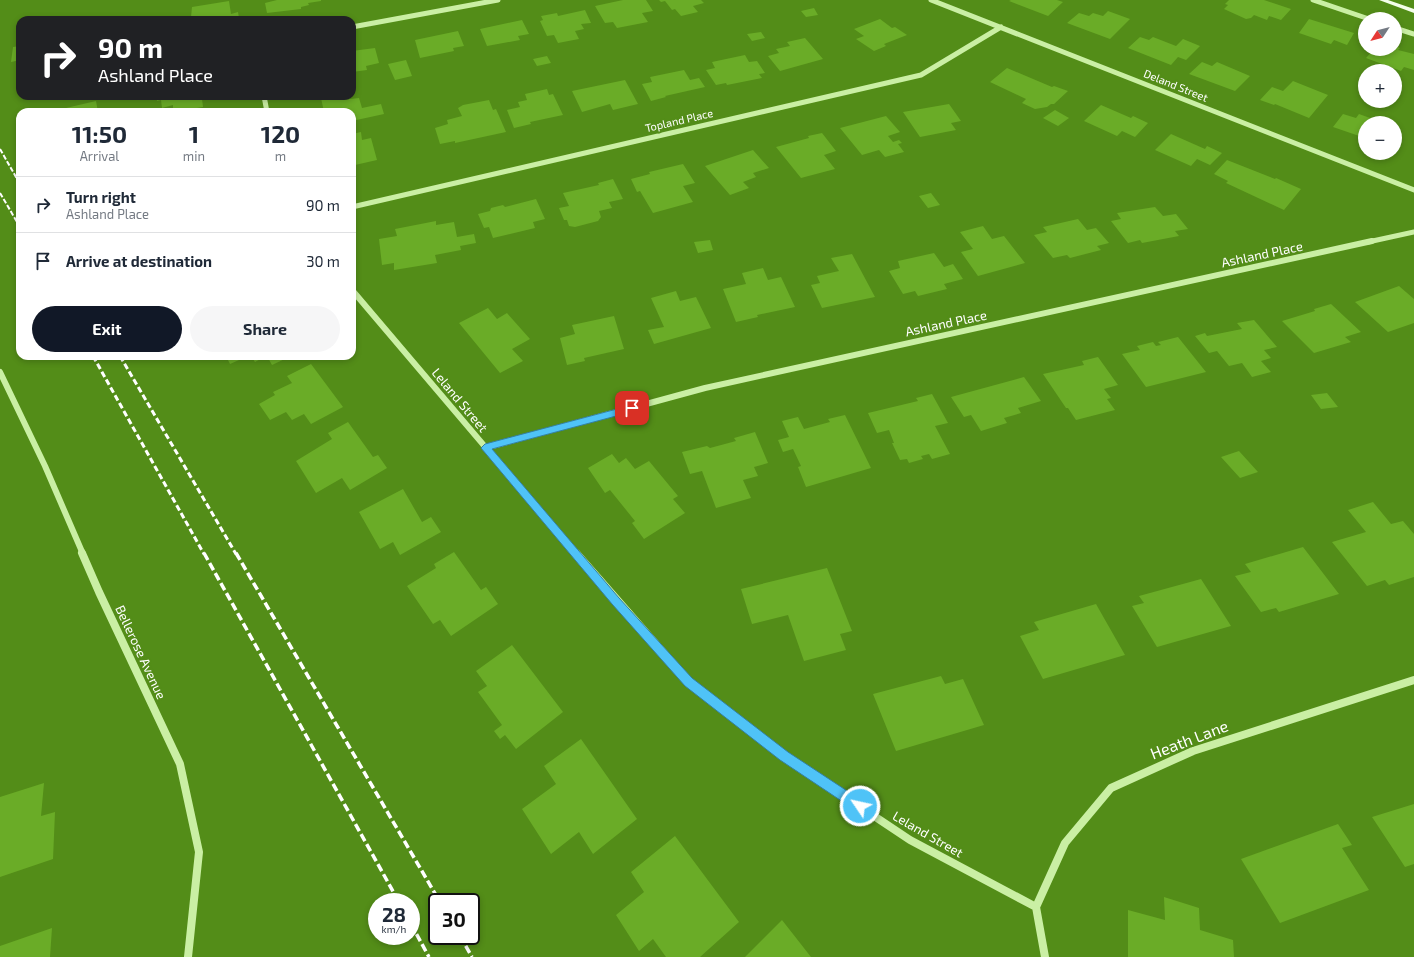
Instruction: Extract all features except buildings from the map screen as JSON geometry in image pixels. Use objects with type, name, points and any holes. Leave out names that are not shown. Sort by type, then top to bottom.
[{"type":"main road","points":[[1382,0],[1414,11]]},
{"type":"street","points":[[356,26],[498,0]]},
{"type":"street","name":"Deland Street","points":[[931,0],[1414,190]]},
{"type":"street","points":[[1313,0],[1358,15]]},
{"type":"street","name":"Topland Place","points":[[356,206],[921,75],[1000,27]]},
{"type":"street","points":[[1402,30],[1414,34]]},
{"type":"street","name":"Ashland Place","points":[[485,448],[705,388],[1414,232]]},
{"type":"street","name":"Leland Street","points":[[356,295],[616,601],[689,682],[784,756],[910,840],[1036,907]]},
{"type":"street","name":"Bellerose Avenue","points":[[0,372],[45,466],[100,592],[180,764],[199,852],[188,957]]},
{"type":"street","name":"Heath Lane","points":[[1036,907],[1065,843],[1111,788],[1193,751],[1414,680]]},
{"type":"street","points":[[1036,907],[1045,957]]},
{"type":"railway","points":[[0,149],[16,177]]},
{"type":"railway","points":[[0,193],[16,220]]},
{"type":"railway","points":[[95,360],[204,554]]},
{"type":"railway","points":[[122,360],[236,554]]},
{"type":"railway","points":[[204,553],[394,893]]},
{"type":"railway","points":[[236,553],[435,893]]},
{"type":"railway","points":[[420,940],[429,957]]},
{"type":"railway","points":[[465,945],[472,957]]},
{"type":"route","points":[[632,408],[485,448],[616,601],[689,682],[784,756],[860,806]]}]
